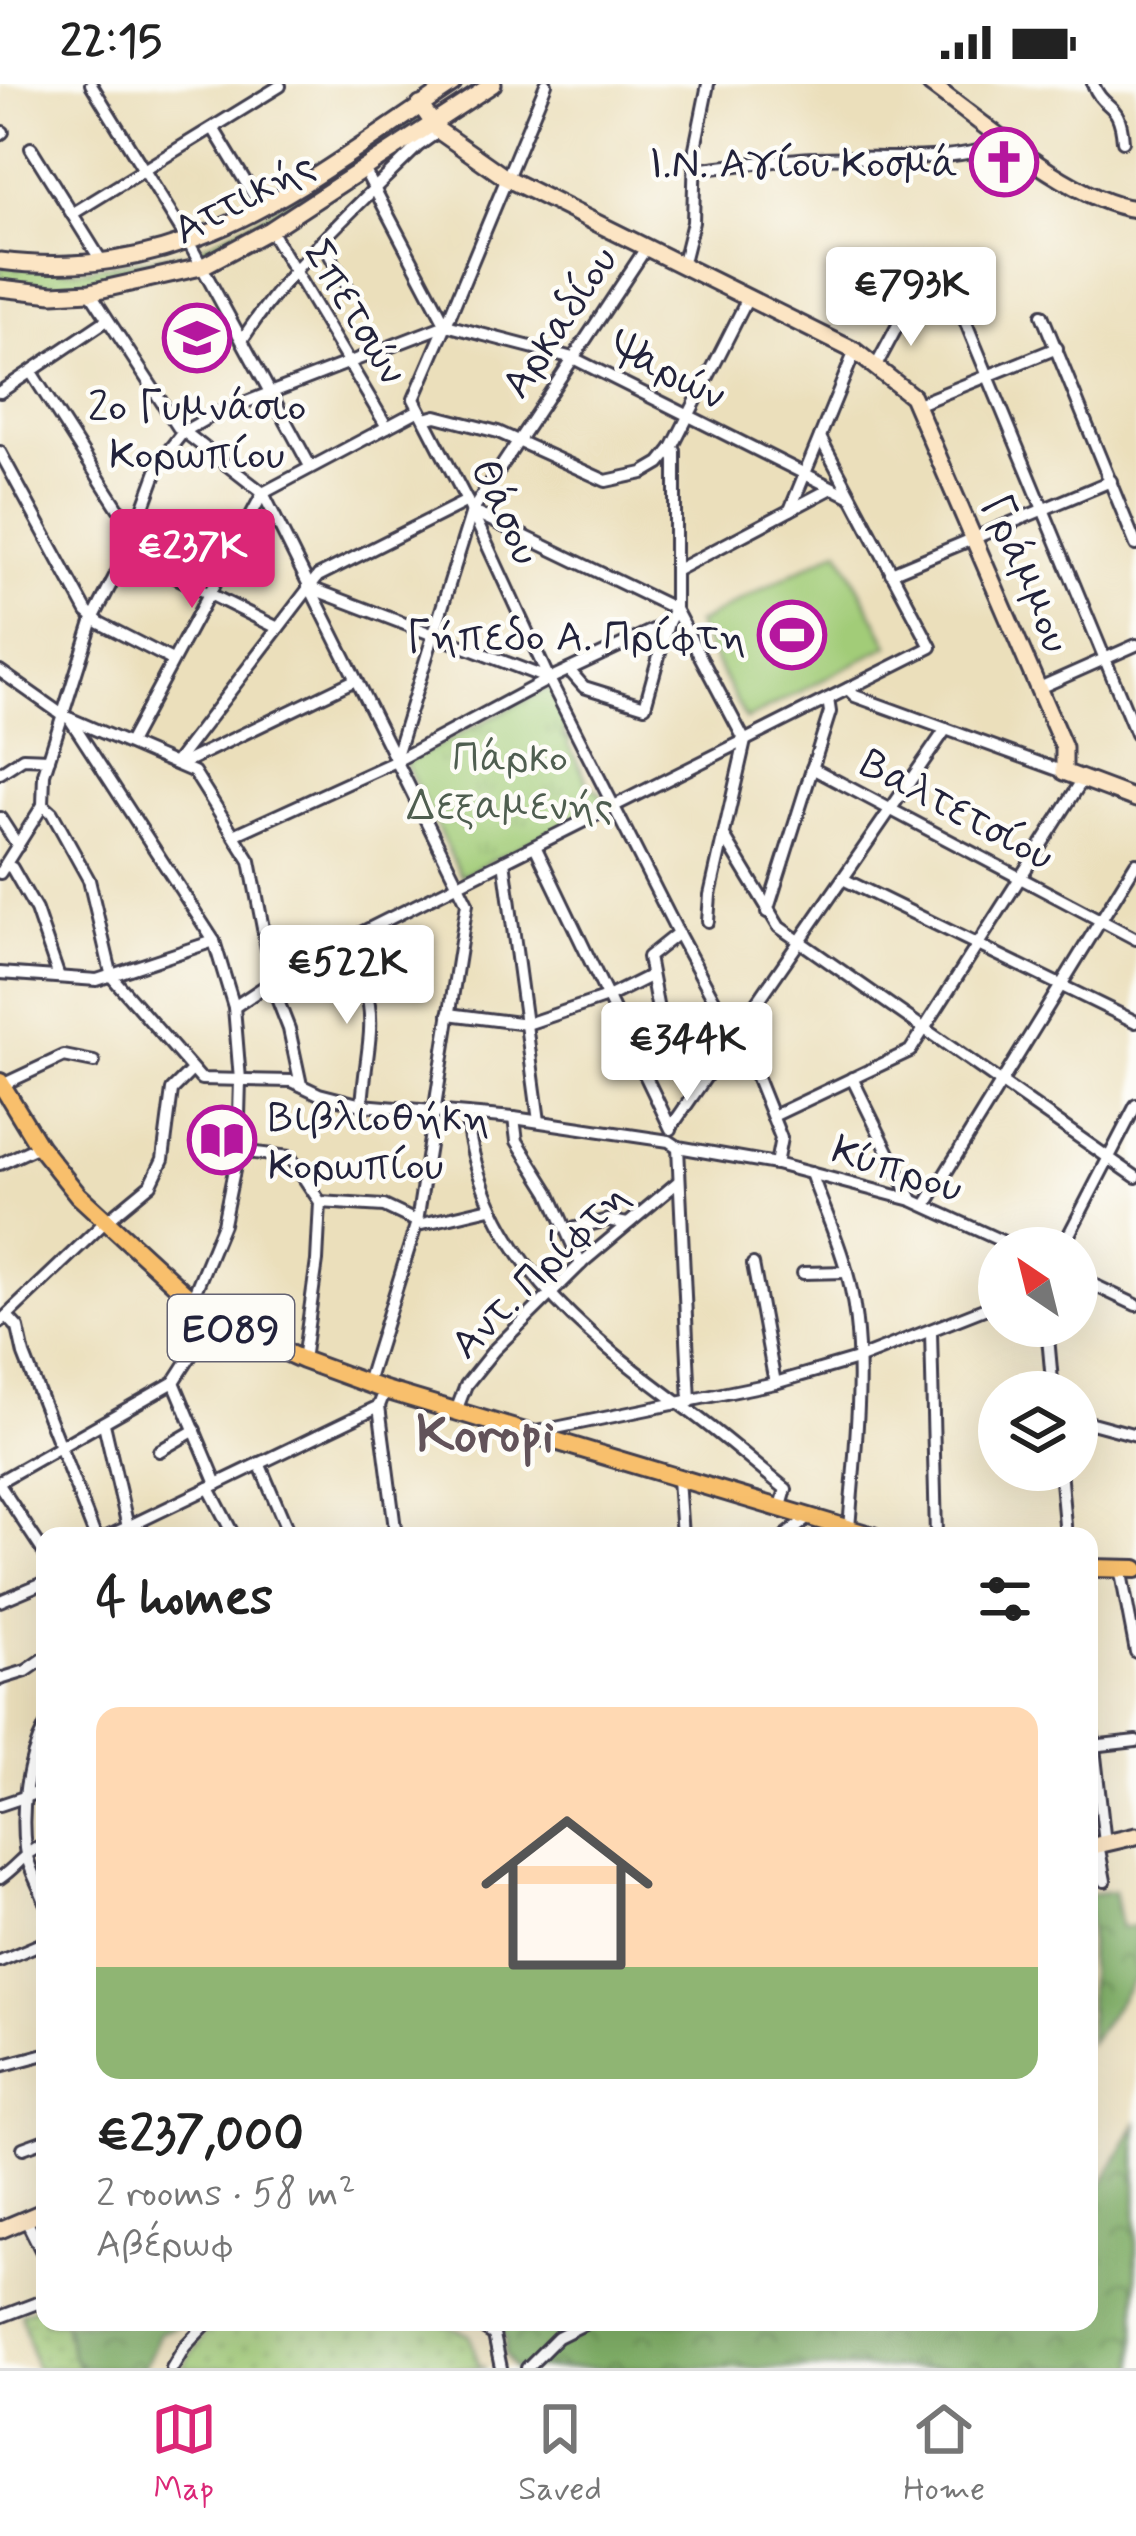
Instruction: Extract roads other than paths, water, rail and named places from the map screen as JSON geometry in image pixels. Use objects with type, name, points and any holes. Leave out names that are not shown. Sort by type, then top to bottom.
[{"type":"main road","name":"Αττικής","points":[[0,261],[52,266],[102,262],[189,244],[262,209],[453,84]]},
{"type":"main road","name":"Αττικής","points":[[0,288],[53,294],[91,292],[201,267],[436,127],[493,84]]},
{"type":"main road","points":[[930,84],[1082,190],[1136,209]]},
{"type":"main road","points":[[420,106],[436,127],[506,178],[855,351],[918,404]]},
{"type":"main road","name":"Γράμμου","points":[[918,404],[1064,748],[1064,772]]},
{"type":"main road","points":[[1064,772],[1136,799]]},
{"type":"main road","name":"ΕΟ89","points":[[1,1083],[39,1146],[104,1222],[214,1320],[377,1393],[456,1411],[808,1518],[823,1527]]},
{"type":"main road","points":[[1098,1568],[1128,1569]]},
{"type":"main road","points":[[1098,1845],[1136,1836]]},
{"type":"main road","points":[[0,2230],[36,2215]]},
{"type":"street","points":[[92,84],[189,244],[310,466]]},
{"type":"street","points":[[422,414],[414,399],[545,84]]},
{"type":"street","points":[[682,266],[693,222],[707,84]]},
{"type":"street","points":[[1094,84],[1098,96],[1121,117],[1123,141]]},
{"type":"street","points":[[72,214],[280,86]]},
{"type":"street","points":[[242,340],[269,297],[436,127]]},
{"type":"street","name":"Σπετσών","points":[[213,128],[262,209]]},
{"type":"street","points":[[695,170],[813,158],[973,155],[1009,142]]},
{"type":"street","points":[[31,148],[102,262]]},
{"type":"street","points":[[364,169],[446,325]]},
{"type":"street","name":"Σπετσών","points":[[270,230],[388,427]]},
{"type":"street","name":"Σπετσών","points":[[322,241],[348,288]]},
{"type":"street","name":"Αρκαδίου","points":[[394,762],[470,506],[646,248]]},
{"type":"street","points":[[947,277],[1136,734]]},
{"type":"street","points":[[91,292],[183,432],[263,493],[467,903],[416,1222],[377,1393],[395,1527]]},
{"type":"street","points":[[129,743],[263,493],[422,414],[498,432],[606,481],[643,473],[672,448],[747,300]]},
{"type":"street","points":[[876,366],[906,310]]},
{"type":"street","points":[[1042,315],[1136,544]]},
{"type":"street","points":[[0,392],[107,320]]},
{"type":"street","points":[[3,869],[43,805],[43,781],[67,717],[93,619],[127,553],[161,460],[183,432],[446,325]]},
{"type":"street","name":"Ψαρών","points":[[446,325],[573,358],[852,498]]},
{"type":"street","points":[[918,404],[1057,348]]},
{"type":"street","points":[[790,510],[855,351]]},
{"type":"street","points":[[31,372],[118,508],[139,522]]},
{"type":"street","name":"Θάσου","points":[[422,414],[549,679],[733,1035]]},
{"type":"street","points":[[234,1007],[341,944],[931,646],[820,437]]},
{"type":"street","points":[[569,670],[584,687],[645,706],[675,609],[672,448]]},
{"type":"street","points":[[0,452],[93,619],[172,660]]},
{"type":"street","points":[[891,573],[1111,481]]},
{"type":"street","points":[[675,571],[832,488]]},
{"type":"street","points":[[179,763],[318,575],[470,506],[675,609],[746,741],[708,921]]},
{"type":"street","points":[[127,553],[278,628]]},
{"type":"street","points":[[308,587],[549,679]]},
{"type":"street","points":[[234,835],[394,762],[549,679],[668,623]]},
{"type":"street","points":[[1039,688],[1136,645]]},
{"type":"street","points":[[0,671],[67,717],[179,763],[198,776],[252,867],[301,1085]]},
{"type":"street","points":[[179,763],[355,680]]},
{"type":"street","points":[[848,689],[855,696],[1064,772]]},
{"type":"street","points":[[767,912],[830,712],[828,699]]},
{"type":"street","points":[[67,717],[214,941],[234,1007],[240,1080],[238,1150],[223,1224],[192,1299]]},
{"type":"street","points":[[672,1126],[946,729]]},
{"type":"street","points":[[0,773],[23,758],[49,759]]},
{"type":"street","name":"Βαλτετσίου","points":[[812,768],[1136,939]]},
{"type":"street","points":[[773,1116],[903,1055],[924,1031],[1083,779]]},
{"type":"street","points":[[43,805],[89,880],[112,977],[191,1071],[172,1090],[163,1159],[151,1184],[3,1319],[18,1328],[92,1527]]},
{"type":"street","points":[[0,818],[18,846]]},
{"type":"street","points":[[724,836],[767,912],[799,943],[1136,1177]]},
{"type":"street","points":[[536,846],[672,1126],[686,1404]]},
{"type":"street","points":[[504,862],[539,1121]]},
{"type":"street","points":[[926,1204],[1136,863]]},
{"type":"street","points":[[3,869],[12,868],[36,910],[59,977]]},
{"type":"street","points":[[843,880],[1136,1022]]},
{"type":"street","points":[[648,1075],[662,1026],[649,953],[678,933]]},
{"type":"street","points":[[0,973],[97,980],[214,941]]},
{"type":"street","points":[[341,944],[367,984],[371,1006],[362,1105]]},
{"type":"street","points":[[449,1014],[527,1024],[610,996],[650,976]]},
{"type":"street","points":[[1,1083],[64,1056],[94,1062]]},
{"type":"street","name":"Κύπρου","points":[[191,1071],[201,1079],[292,1081],[362,1105],[539,1121],[776,1164],[912,1199],[978,1229]]},
{"type":"street","points":[[757,1078],[781,1138],[776,1164]]},
{"type":"street","points":[[852,1078],[912,1199]]},
{"type":"street","points":[[1073,1227],[1136,1105]]},
{"type":"street","points":[[466,1115],[490,1208],[529,1273],[549,1296],[786,1489],[780,1510]]},
{"type":"street","points":[[514,1118],[517,1141],[568,1230],[580,1264]]},
{"type":"street","points":[[0,1164],[39,1146]]},
{"type":"street","points":[[238,1150],[290,1157],[320,1202],[303,1360]]},
{"type":"street","points":[[811,1172],[847,1271],[857,1359],[860,1527]]},
{"type":"street","name":"Αντ. Πρίφτη","points":[[456,1411],[473,1374],[580,1264],[678,1182]]},
{"type":"street","points":[[320,1202],[383,1206],[416,1222],[442,1221],[490,1208]]},
{"type":"street","points":[[568,1230],[608,1220],[627,1224]]},
{"type":"street","points":[[752,1264],[775,1383]]},
{"type":"street","points":[[803,1273],[847,1271]]},
{"type":"street","points":[[1098,1287],[1136,1305]]},
{"type":"street","points":[[530,1434],[775,1383],[857,1359],[978,1312]]},
{"type":"street","points":[[36,1539],[0,1483],[174,1382],[214,1320]]},
{"type":"street","points":[[931,1332],[936,1527]]},
{"type":"street","points":[[174,1382],[230,1527]]},
{"type":"street","points":[[104,1424],[128,1527],[259,1463],[377,1393]]},
{"type":"street","points":[[1098,1425],[1136,1435]]},
{"type":"street","points":[[159,1451],[195,1430]]},
{"type":"street","points":[[259,1463],[286,1527]]},
{"type":"street","points":[[678,1479],[681,1527]]},
{"type":"street","points":[[1062,1491],[1065,1527]]},
{"type":"street","points":[[800,1527],[808,1518]]},
{"type":"street","points":[[144,1519],[148,1527]]},
{"type":"street","points":[[1128,1569],[1136,1652]]},
{"type":"street","points":[[0,1601],[36,1586]]},
{"type":"street","points":[[0,1678],[36,1664]]},
{"type":"street","points":[[1098,1745],[1136,1741]]},
{"type":"street","points":[[36,1744],[26,1797],[25,1851],[36,1879]]},
{"type":"street","points":[[0,1805],[36,1793]]},
{"type":"street","points":[[1098,1845],[1105,1881]]},
{"type":"street","points":[[0,1878],[25,1851],[36,1847]]},
{"type":"street","points":[[0,1960],[36,1946]]},
{"type":"street","points":[[0,2066],[36,2056]]},
{"type":"street","points":[[22,2148],[36,2143]]},
{"type":"street","points":[[26,2220],[36,2240]]},
{"type":"street","points":[[0,2317],[36,2303]]},
{"type":"street","points":[[172,2368],[199,2331]]},
{"type":"street","points":[[488,2331],[494,2335],[501,2368]]},
{"type":"street","points":[[527,2368],[570,2331]]},
{"type":"place","name":"Ι.Ν. Αγίου Κοσμά","points":[[1004,162]]},
{"type":"place","name":"2ο Γυμνάσιο Κορωπίου","points":[[197,338]]},
{"type":"place","name":"Γήπεδο Α. Πρίφτη","points":[[792,635]]},
{"type":"place","name":"Βιβλιοθήκη Κορωπίου","points":[[222,1140]]},
{"type":"district","name":"Koropi","points":[[485,1432]]},
{"type":"park label","name":"Πάρκο Δεξαμενής","points":[[510,780]]}]
